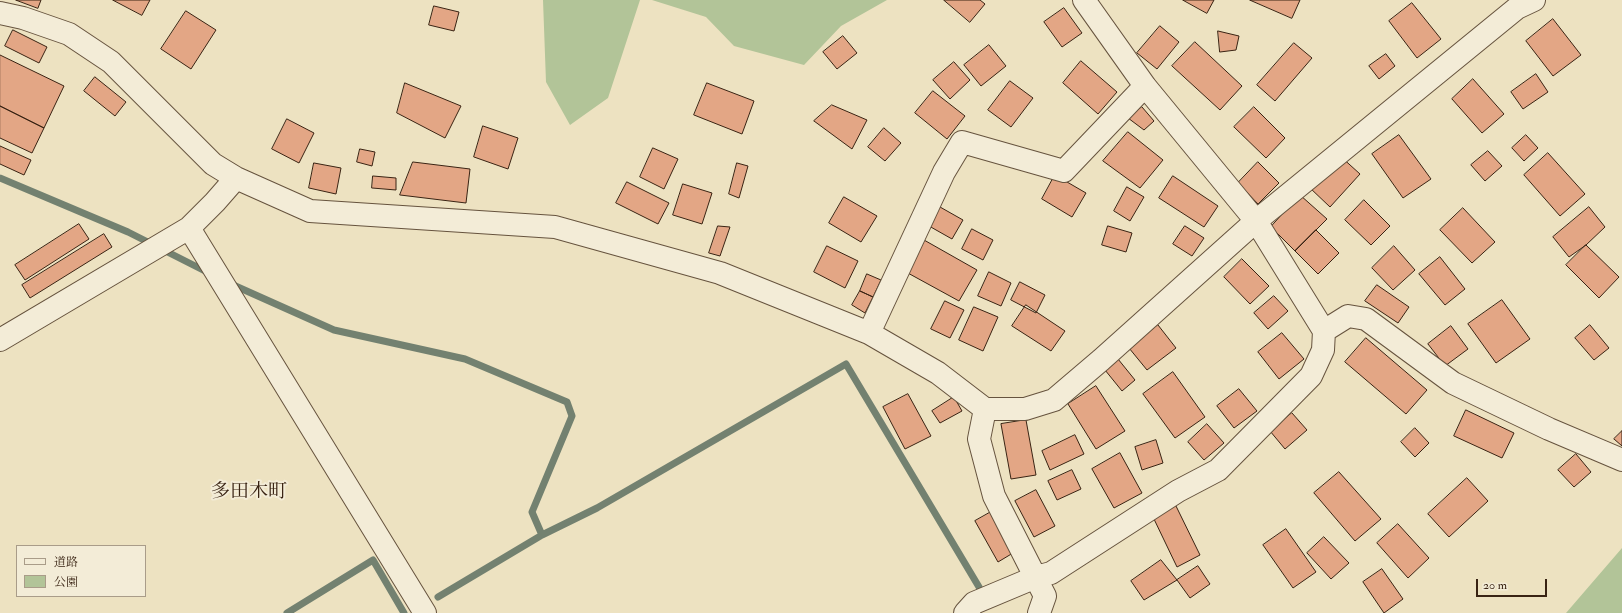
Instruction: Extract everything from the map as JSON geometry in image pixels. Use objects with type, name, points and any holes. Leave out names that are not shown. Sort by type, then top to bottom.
[{"type":"street","points":[[965,613],[974,603],[1036,577],[1051,573],[1178,491],[1218,470],[1311,376],[1323,350],[1324,331],[1256,221],[1145,86],[1084,0]]},
{"type":"street","points":[[0,13],[23,18],[69,34],[111,62],[213,164],[236,178],[310,211],[555,227],[720,273],[870,333],[938,373],[985,409],[1025,409],[1054,400],[1102,360],[1256,221],[1517,8],[1534,0]]},
{"type":"street","points":[[870,333],[944,172],[962,142],[1064,171],[1145,86]]},
{"type":"street","points":[[0,340],[189,228],[236,178]]},
{"type":"street","points":[[189,228],[425,613]]},
{"type":"street","points":[[1324,331],[1348,316],[1366,319],[1453,383],[1549,430],[1622,460]]},
{"type":"street","points":[[985,409],[979,439],[994,496],[1045,596],[1039,613]]},
{"type":"green space","points":[[543,0],[640,0],[608,98],[570,125],[546,82]]},
{"type":"green space","points":[[652,0],[887,0],[841,26],[804,65],[734,46],[706,17]]},
{"type":"green space","points":[[1622,548],[1622,613],[1566,613]]},
{"type":"building","points":[[16,0],[41,0],[38,8]]},
{"type":"building","points":[[113,0],[150,0],[142,15]]},
{"type":"building","points":[[944,0],[980,0],[985,4],[970,22]]},
{"type":"building","points":[[1183,0],[1214,0],[1207,13]]},
{"type":"building","points":[[1250,0],[1300,0],[1292,18]]},
{"type":"building","points":[[1412,3],[1441,39],[1417,58],[1389,21]]},
{"type":"building","points":[[434,6],[459,12],[454,31],[429,25]]},
{"type":"building","points":[[1064,8],[1082,33],[1062,47],[1044,22]]},
{"type":"building","points":[[186,11],[216,30],[191,69],[161,49]]},
{"type":"building","points":[[1553,19],[1581,55],[1553,76],[1526,41]]},
{"type":"building","points":[[1160,26],[1179,42],[1157,69],[1137,53]]},
{"type":"building","points":[[13,30],[47,47],[39,63],[5,46]]},
{"type":"building","points":[[1218,31],[1239,36],[1236,50],[1220,52]]},
{"type":"building","points":[[843,36],[857,53],[837,69],[823,52]]},
{"type":"building","points":[[1195,42],[1242,86],[1220,110],[1172,66]]},
{"type":"building","points":[[1294,43],[1312,58],[1275,101],[1257,85]]},
{"type":"building","points":[[989,45],[1006,66],[981,86],[964,65]]},
{"type":"building","points":[[1386,54],[1395,66],[1379,79],[1369,66]]},
{"type":"building","points":[[0,55],[64,86],[44,128],[0,106]]},
{"type":"building","points":[[1081,61],[1117,92],[1098,114],[1063,83]]},
{"type":"building","points":[[954,62],[970,80],[950,99],[933,80]]},
{"type":"building","points":[[1536,74],[1548,92],[1523,109],[1511,92]]},
{"type":"building","points":[[95,77],[126,102],[115,116],[84,91]]},
{"type":"building","points":[[1473,79],[1504,114],[1482,133],[1452,99]]},
{"type":"building","points":[[1010,81],[1033,98],[1011,127],[988,110]]},
{"type":"building","points":[[405,83],[461,106],[445,138],[397,113]]},
{"type":"building","points":[[707,83],[754,101],[742,134],[694,115]]},
{"type":"building","points":[[933,91],[965,116],[947,139],[915,113]]},
{"type":"building","points":[[832,105],[867,120],[852,149],[814,121]]},
{"type":"building","points":[[0,106],[44,128],[32,153],[0,138]]},
{"type":"building","points":[[1142,107],[1154,121],[1144,130],[1128,118]]},
{"type":"building","points":[[1254,107],[1285,138],[1266,158],[1234,127]]},
{"type":"building","points":[[287,119],[314,133],[299,163],[272,149]]},
{"type":"building","points":[[483,126],[518,138],[508,169],[474,157]]},
{"type":"building","points":[[884,128],[901,143],[885,161],[868,147]]},
{"type":"building","points":[[1128,132],[1163,160],[1140,188],[1103,161]]},
{"type":"building","points":[[1399,135],[1431,179],[1403,198],[1372,154]]},
{"type":"building","points":[[1526,135],[1538,148],[1524,161],[1512,148]]},
{"type":"building","points":[[0,146],[31,160],[24,175],[0,164]]},
{"type":"building","points":[[653,148],[678,159],[664,189],[640,177]]},
{"type":"building","points":[[360,149],[375,152],[372,166],[357,162]]},
{"type":"building","points":[[1488,151],[1502,166],[1485,181],[1471,165]]},
{"type":"building","points":[[1548,153],[1585,194],[1560,216],[1524,175]]},
{"type":"building","points":[[1339,155],[1360,174],[1330,207],[1309,187]]},
{"type":"building","points":[[413,162],[470,169],[466,203],[400,195]]},
{"type":"building","points":[[1258,162],[1279,183],[1258,204],[1238,183]]},
{"type":"building","points":[[314,163],[341,168],[336,194],[309,188]]},
{"type":"building","points":[[737,163],[748,166],[739,198],[729,194]]},
{"type":"building","points":[[1055,175],[1086,193],[1072,217],[1042,199]]},
{"type":"building","points":[[373,176],[396,178],[396,190],[372,188]]},
{"type":"building","points":[[1173,176],[1218,206],[1204,227],[1159,198]]},
{"type":"building","points":[[627,182],[669,203],[658,224],[616,203]]},
{"type":"building","points":[[683,184],[712,193],[702,224],[673,215]]},
{"type":"building","points":[[1127,187],[1144,197],[1130,221],[1114,211]]},
{"type":"building","points":[[1300,195],[1327,219],[1295,251],[1271,227]]},
{"type":"building","points":[[844,197],[877,216],[861,242],[829,223]]},
{"type":"building","points":[[1364,200],[1390,226],[1371,245],[1345,220]]},
{"type":"building","points":[[940,207],[963,220],[952,239],[929,226]]},
{"type":"building","points":[[1589,207],[1605,227],[1586,245],[1569,257],[1553,237]]},
{"type":"building","points":[[1463,208],[1495,242],[1472,263],[1440,230]]},
{"type":"building","points":[[79,224],[89,239],[25,280],[15,265]]},
{"type":"building","points":[[718,226],[730,227],[720,256],[709,253]]},
{"type":"building","points":[[1108,226],[1132,233],[1126,252],[1102,245]]},
{"type":"building","points":[[1185,226],[1204,238],[1192,256],[1173,244]]},
{"type":"building","points":[[972,229],[993,240],[983,260],[962,249]]},
{"type":"building","points":[[1316,230],[1339,253],[1318,274],[1295,251]]},
{"type":"building","points":[[104,234],[112,247],[30,298],[22,285]]},
{"type":"building","points":[[924,240],[977,270],[959,301],[906,272]]},
{"type":"building","points":[[1586,245],[1619,277],[1599,298],[1566,265]]},
{"type":"building","points":[[827,246],[858,261],[845,288],[814,272]]},
{"type":"building","points":[[1394,246],[1415,270],[1393,290],[1372,268]]},
{"type":"building","points":[[1440,257],[1465,289],[1445,305],[1419,274]]},
{"type":"building","points":[[1242,259],[1269,286],[1250,304],[1224,277]]},
{"type":"building","points":[[989,272],[1011,283],[1001,306],[978,296]]},
{"type":"building","points":[[867,274],[881,280],[873,297],[860,291]]},
{"type":"building","points":[[1020,282],[1045,295],[1036,313],[1011,300]]},
{"type":"building","points":[[1377,285],[1409,307],[1398,323],[1365,301]]},
{"type":"building","points":[[860,291],[873,297],[865,313],[852,305]]},
{"type":"building","points":[[1274,296],[1288,311],[1268,329],[1254,313]]},
{"type":"building","points":[[1502,300],[1530,339],[1496,363],[1468,324]]},
{"type":"building","points":[[945,301],[964,310],[950,338],[931,329]]},
{"type":"building","points":[[1026,305],[1065,331],[1051,351],[1012,326]]},
{"type":"building","points":[[974,307],[998,317],[983,351],[959,340]]},
{"type":"building","points":[[1158,325],[1176,348],[1147,370],[1129,348]]},
{"type":"building","points":[[1590,325],[1609,348],[1594,360],[1575,338]]},
{"type":"building","points":[[1451,326],[1468,349],[1445,366],[1428,344]]},
{"type":"building","points":[[1282,333],[1304,359],[1279,379],[1258,352]]},
{"type":"building","points":[[1366,338],[1427,390],[1406,414],[1345,362]]},
{"type":"building","points":[[1118,359],[1135,380],[1122,391],[1105,370]]},
{"type":"building","points":[[1173,372],[1205,417],[1175,438],[1143,394]]},
{"type":"building","points":[[1096,386],[1125,431],[1096,449],[1068,404]]},
{"type":"building","points":[[1239,389],[1257,411],[1234,428],[1217,406]]},
{"type":"building","points":[[908,394],[931,436],[905,449],[883,407]]},
{"type":"building","points":[[954,397],[962,411],[940,423],[932,411]]},
{"type":"building","points":[[1466,410],[1514,433],[1502,458],[1454,436]]},
{"type":"building","points":[[1292,413],[1307,430],[1285,449],[1270,431]]},
{"type":"building","points":[[1026,420],[1036,475],[1011,479],[1001,424]]},
{"type":"building","points":[[1207,424],[1224,443],[1204,460],[1188,442]]},
{"type":"building","points":[[1415,428],[1429,443],[1415,457],[1401,442]]},
{"type":"building","points":[[1622,431],[1622,446],[1614,439]]},
{"type":"building","points":[[1075,435],[1084,454],[1050,470],[1042,451]]},
{"type":"building","points":[[1156,440],[1163,463],[1142,470],[1135,447]]},
{"type":"building","points":[[1120,453],[1142,493],[1114,508],[1092,469]]},
{"type":"building","points":[[1576,454],[1591,472],[1574,487],[1558,470]]},
{"type":"building","points":[[1072,470],[1081,489],[1057,500],[1048,481]]},
{"type":"building","points":[[1339,472],[1381,519],[1355,541],[1314,493]]},
{"type":"building","points":[[1467,478],[1488,501],[1449,537],[1428,514]]},
{"type":"building","points":[[1036,490],[1055,526],[1034,537],[1015,501]]},
{"type":"building","points":[[1176,506],[1200,555],[1177,567],[1153,517]]},
{"type":"building","points":[[991,512],[1013,553],[998,562],[975,521]]},
{"type":"building","points":[[1398,524],[1429,558],[1408,578],[1377,543]]},
{"type":"building","points":[[1286,529],[1316,572],[1293,588],[1263,545]]},
{"type":"building","points":[[1324,537],[1349,563],[1331,579],[1307,553]]},
{"type":"building","points":[[1161,560],[1177,580],[1144,600],[1131,581]]},
{"type":"building","points":[[1198,566],[1210,584],[1190,598],[1177,580]]},
{"type":"building","points":[[1382,569],[1403,599],[1384,613],[1363,582]]},
{"type":"waterway","points":[[0,178],[128,232],[209,273]]},
{"type":"waterway","points":[[231,284],[334,330],[465,359],[567,402],[572,416],[532,512],[542,535]]},
{"type":"waterway","points":[[438,597],[542,535],[597,508],[846,364],[979,587]]},
{"type":"waterway","points":[[287,613],[373,560],[404,613]]},
{"type":"district","name":"多田木町","points":[[249,493]]}]
